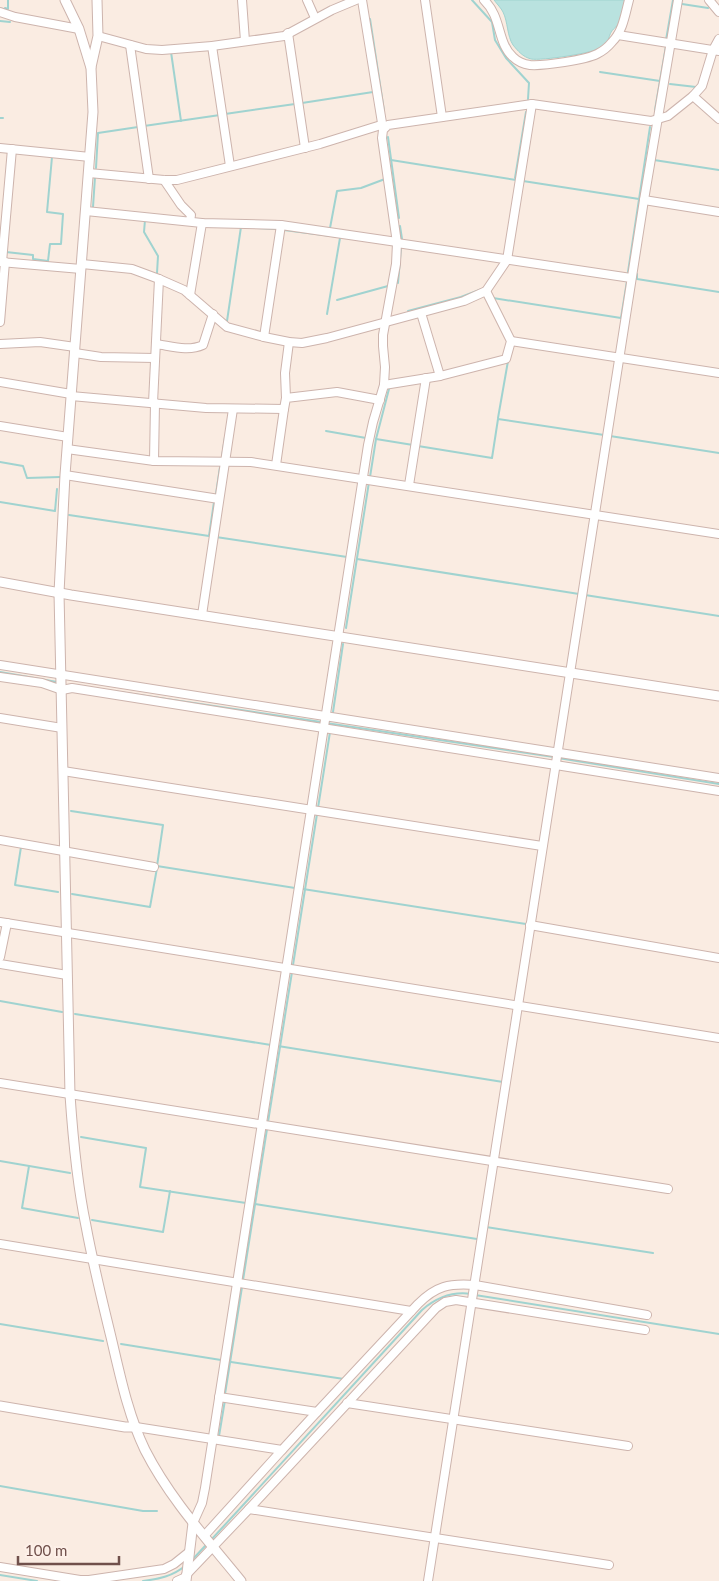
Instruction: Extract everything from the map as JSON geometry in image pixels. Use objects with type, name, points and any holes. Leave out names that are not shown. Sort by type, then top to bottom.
[{"type":"street","points":[[65,0],[79,30],[91,68],[93,112],[67,449],[59,592],[70,1095],[76,1166],[93,1260],[118,1366],[136,1427],[159,1474],[193,1523],[241,1581]]},
{"type":"street","points":[[91,68],[98,36],[97,0]]},
{"type":"street","points":[[242,0],[245,41]]},
{"type":"street","points":[[307,0],[316,18]]},
{"type":"street","points":[[98,36],[146,49],[162,50],[212,46],[284,36],[316,18],[356,0]]},
{"type":"street","points":[[184,1577],[193,1523],[202,1504],[213,1439],[363,478],[371,430],[384,385],[386,367],[382,346],[396,264],[397,243],[382,128],[362,0]]},
{"type":"street","points":[[425,0],[442,117]]},
{"type":"street","points":[[484,0],[496,15],[504,44],[511,56],[520,63],[531,65],[587,58],[602,51],[618,35],[623,25],[628,0]]},
{"type":"street","points":[[428,1581],[569,672],[644,200],[678,0]]},
{"type":"street","points":[[709,0],[719,12]]},
{"type":"street","points":[[0,12],[15,17],[79,30]]},
{"type":"street","points":[[288,33],[305,148]]},
{"type":"street","points":[[618,35],[716,51]]},
{"type":"street","points":[[89,173],[177,180],[388,125],[532,104],[651,121],[668,116],[693,96],[702,86],[719,39]]},
{"type":"street","points":[[130,44],[149,179]]},
{"type":"street","points":[[212,46],[230,166]]},
{"type":"street","points":[[693,96],[719,119]]},
{"type":"street","points":[[2,262],[132,269],[175,285],[234,330],[288,342],[302,343],[327,338],[464,301],[486,291],[507,260],[532,104]]},
{"type":"street","points":[[0,148],[90,157]]},
{"type":"street","points":[[0,322],[2,262],[12,150]]},
{"type":"street","points":[[164,180],[181,205],[191,215],[190,221]]},
{"type":"street","points":[[644,200],[719,212]]},
{"type":"street","points":[[86,211],[202,223],[281,225],[632,278]]},
{"type":"street","points":[[190,295],[202,223]]},
{"type":"street","points":[[264,337],[281,225]]},
{"type":"street","points":[[154,461],[155,358],[159,279]]},
{"type":"street","points":[[384,385],[440,376],[506,358],[510,341],[486,291]]},
{"type":"street","points":[[421,313],[440,376]]},
{"type":"street","points":[[156,344],[183,349],[203,346],[213,314]]},
{"type":"street","points":[[510,341],[719,373]]},
{"type":"street","points":[[0,344],[40,342],[102,357],[155,358]]},
{"type":"street","points":[[276,465],[286,398],[285,372],[288,342]]},
{"type":"street","points":[[409,486],[426,378]]},
{"type":"street","points":[[0,382],[71,395],[206,408],[284,409]]},
{"type":"street","points":[[286,398],[336,392],[380,400]]},
{"type":"street","points":[[202,615],[233,409]]},
{"type":"street","points":[[0,426],[68,437]]},
{"type":"street","points":[[67,449],[154,461],[251,462],[276,465],[719,534]]},
{"type":"street","points":[[66,475],[219,499]]},
{"type":"street","points":[[0,582],[719,696]]},
{"type":"street","points":[[0,665],[61,682],[325,722],[556,764],[719,791]]},
{"type":"street","points":[[0,676],[42,683],[61,682],[72,688],[557,752],[719,778]]},
{"type":"street","points":[[0,718],[62,728]]},
{"type":"street","points":[[63,771],[542,846]]},
{"type":"street","points":[[0,840],[154,866]]},
{"type":"street","points":[[0,958],[3,923],[287,967],[719,1038]]},
{"type":"street","points":[[530,925],[719,958]]},
{"type":"street","points":[[0,964],[67,975]]},
{"type":"street","points":[[0,1083],[668,1189]]},
{"type":"street","points":[[0,1244],[412,1311]]},
{"type":"street","points":[[184,1577],[209,1542],[282,1450],[426,1296],[443,1287],[452,1285],[475,1287],[647,1315]]},
{"type":"street","points":[[209,1542],[249,1509],[436,1308],[445,1302],[456,1300],[472,1301],[645,1330]]},
{"type":"street","points":[[219,1397],[317,1412]]},
{"type":"street","points":[[347,1403],[628,1446]]},
{"type":"street","points":[[0,1406],[282,1450]]},
{"type":"street","points":[[249,1509],[609,1566]]},
{"type":"street","points":[[0,1567],[89,1580],[164,1569],[188,1556]]},
{"type":"water","points":[[494,0],[625,0],[620,24],[612,31],[606,45],[603,47],[556,58],[531,59],[519,52],[513,45],[503,12]]},
{"type":"waterway","points":[[5,8],[8,9],[8,0]]},
{"type":"waterway","points":[[472,0],[492,22],[495,40],[506,58],[529,83],[528,99]]},
{"type":"waterway","points":[[666,40],[673,0]]},
{"type":"waterway","points":[[682,4],[708,8]]},
{"type":"waterway","points":[[370,19],[384,111]]},
{"type":"waterway","points":[[0,21],[10,22]]},
{"type":"waterway","points":[[655,110],[666,46]]},
{"type":"waterway","points":[[171,52],[181,121]]},
{"type":"waterway","points":[[600,72],[660,81]]},
{"type":"waterway","points":[[670,84],[696,87]]},
{"type":"waterway","points":[[302,103],[373,92]]},
{"type":"waterway","points":[[225,114],[295,104]]},
{"type":"waterway","points":[[515,178],[526,112]]},
{"type":"waterway","points":[[144,126],[220,115]]},
{"type":"waterway","points":[[96,168],[98,133],[138,127]]},
{"type":"waterway","points":[[629,273],[650,127]]},
{"type":"waterway","points":[[388,137],[399,218]]},
{"type":"waterway","points":[[6,252],[33,255],[33,259],[48,261],[50,244],[61,244],[63,214],[47,212],[52,157]]},
{"type":"waterway","points":[[391,160],[516,180]]},
{"type":"waterway","points":[[654,160],[719,170]]},
{"type":"waterway","points":[[93,207],[95,177]]},
{"type":"waterway","points":[[330,228],[337,191],[361,188],[385,179]]},
{"type":"waterway","points":[[523,181],[639,199]]},
{"type":"waterway","points":[[145,220],[144,232],[158,256],[157,273]]},
{"type":"waterway","points":[[400,226],[402,239]]},
{"type":"waterway","points":[[227,321],[241,227]]},
{"type":"waterway","points":[[257,228],[277,229]]},
{"type":"waterway","points":[[284,230],[339,237]]},
{"type":"waterway","points":[[327,314],[340,238]]},
{"type":"waterway","points":[[398,283],[401,247]]},
{"type":"waterway","points":[[635,274],[637,274],[637,279],[719,292]]},
{"type":"waterway","points":[[493,298],[621,318],[627,281]]},
{"type":"waterway","points":[[337,300],[388,286]]},
{"type":"waterway","points":[[408,311],[461,297],[482,289]]},
{"type":"waterway","points":[[498,418],[508,361]]},
{"type":"waterway","points":[[370,477],[376,439],[389,389]]},
{"type":"waterway","points":[[418,446],[492,458],[498,419],[604,435]]},
{"type":"waterway","points":[[326,431],[366,438]]},
{"type":"waterway","points":[[610,436],[719,453]]},
{"type":"waterway","points":[[222,457],[225,437]]},
{"type":"waterway","points":[[376,439],[413,445]]},
{"type":"waterway","points":[[0,462],[23,466],[27,478],[60,477]]},
{"type":"waterway","points":[[216,494],[220,467]]},
{"type":"waterway","points":[[346,628],[369,482]]},
{"type":"waterway","points":[[0,502],[55,511],[57,489]]},
{"type":"waterway","points":[[69,515],[209,536],[214,502]]},
{"type":"waterway","points":[[216,537],[347,557]]},
{"type":"waterway","points":[[357,559],[579,594]]},
{"type":"waterway","points":[[585,595],[719,616]]},
{"type":"waterway","points":[[333,712],[343,644]]},
{"type":"waterway","points":[[0,672],[57,682]]},
{"type":"waterway","points":[[106,690],[321,722]]},
{"type":"waterway","points":[[326,723],[554,757]]},
{"type":"waterway","points":[[318,808],[330,732]]},
{"type":"waterway","points":[[558,758],[719,784]]},
{"type":"waterway","points":[[71,811],[163,825],[157,866],[295,888]]},
{"type":"waterway","points":[[293,965],[317,814]]},
{"type":"waterway","points":[[21,847],[15,885],[58,892]]},
{"type":"waterway","points":[[72,894],[150,907],[157,868]]},
{"type":"waterway","points":[[303,889],[526,924]]},
{"type":"waterway","points":[[268,1122],[292,972]]},
{"type":"waterway","points":[[0,1001],[62,1012]]},
{"type":"waterway","points":[[75,1014],[271,1045]]},
{"type":"waterway","points":[[278,1046],[503,1082]]},
{"type":"waterway","points":[[243,1280],[267,1129]]},
{"type":"waterway","points":[[81,1137],[146,1148],[140,1187],[246,1203]]},
{"type":"waterway","points":[[0,1161],[70,1173]]},
{"type":"waterway","points":[[29,1166],[22,1208],[78,1218]]},
{"type":"waterway","points":[[92,1220],[163,1232],[170,1191]]},
{"type":"waterway","points":[[255,1204],[477,1239]]},
{"type":"waterway","points":[[486,1227],[653,1253]]},
{"type":"waterway","points":[[225,1394],[242,1287]]},
{"type":"waterway","points":[[211,1540],[422,1310],[444,1296],[464,1293],[471,1294]]},
{"type":"waterway","points":[[475,1295],[719,1334]]},
{"type":"waterway","points":[[0,1324],[103,1341]]},
{"type":"waterway","points":[[121,1344],[221,1360]]},
{"type":"waterway","points":[[231,1362],[344,1379]]},
{"type":"waterway","points":[[219,1436],[225,1400]]},
{"type":"waterway","points":[[0,1486],[143,1511],[157,1511]]},
{"type":"waterway","points":[[192,1560],[206,1545]]},
{"type":"waterway","points":[[143,1581],[166,1576],[185,1566]]},
{"type":"waterway","points":[[0,1575],[37,1581]]}]
